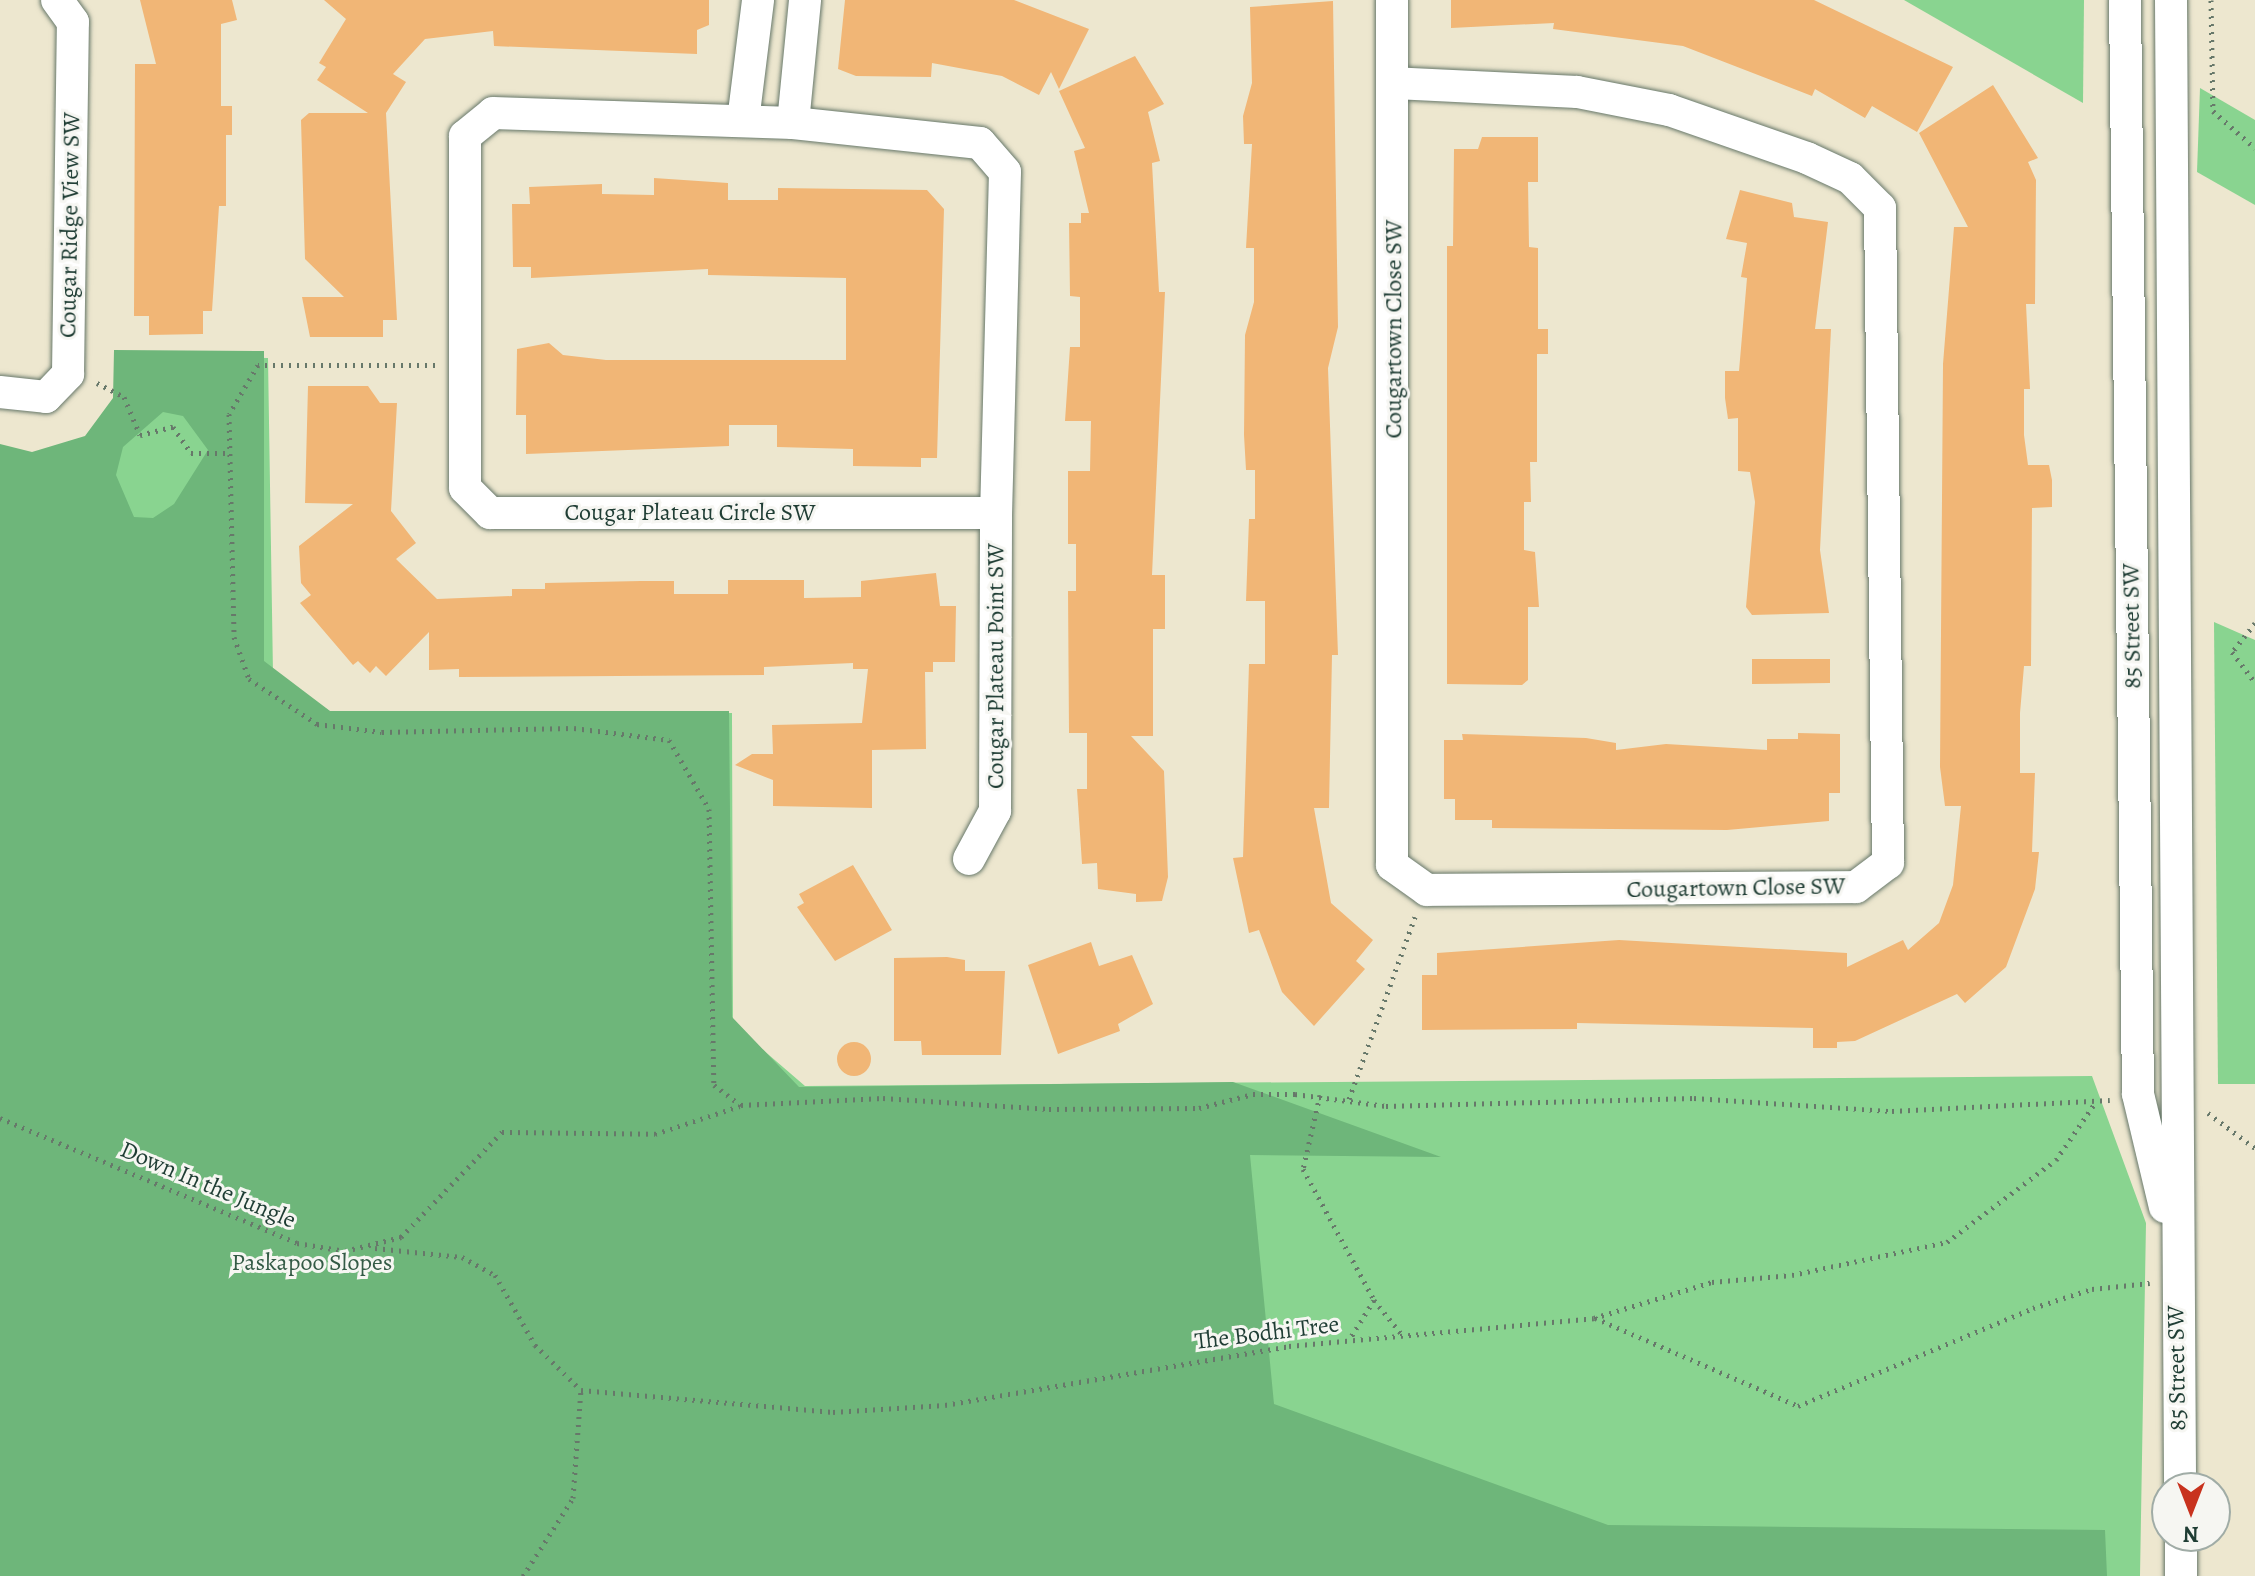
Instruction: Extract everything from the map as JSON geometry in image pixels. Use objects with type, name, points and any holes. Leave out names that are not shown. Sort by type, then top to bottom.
[{"type":"street","name":"Cougar Ridge View SW","points":[[57,0],[73,22],[68,374]]},
{"type":"street","points":[[743,121],[758,0]]},
{"type":"street","points":[[793,123],[805,0]]},
{"type":"street","name":"Cougartown Close SW","points":[[1392,0],[1395,83],[1392,865],[1427,890],[1856,887],[1888,863],[1880,208],[1850,178],[1807,158],[1669,110],[1577,92],[1395,83]]},
{"type":"street","name":"85 Street SW","points":[[2125,0],[2138,1094],[2175,1249]]},
{"type":"street","name":"85 Street SW","points":[[2171,0],[2179,1091],[2175,1283],[2180,1472]]},
{"type":"street","name":"Cougar Plateau Circle SW","points":[[493,113],[793,123],[980,143],[1005,172],[996,513],[490,513],[465,488],[465,136],[493,113]]},
{"type":"street","points":[[0,392],[46,397],[68,374]]},
{"type":"street","name":"Cougar Plateau Point SW","points":[[969,859],[995,811],[996,513]]},
{"type":"street","points":[[2181,1552],[2181,1576]]},
{"type":"path","points":[[2211,0],[2213,111],[2255,148]]},
{"type":"path","points":[[464,364],[258,365],[229,414],[234,637],[249,679],[317,724],[382,732],[574,728],[669,740],[709,809],[714,1085],[741,1105]]},
{"type":"path","points":[[68,374],[118,390],[140,435],[173,427],[191,453],[229,453]]},
{"type":"path","points":[[2255,623],[2232,652],[2255,682]]},
{"type":"path","points":[[1349,1099],[1427,890]]},
{"type":"path","points":[[2179,1091],[2255,1148]]},
{"type":"path","points":[[372,1248],[416,1224],[502,1132],[655,1134],[741,1105],[883,1098],[1049,1109],[1199,1108],[1253,1094],[1320,1095],[1386,1106],[1694,1098],[1892,1111],[1991,1101],[2095,1103],[2138,1094]]},
{"type":"path","points":[[1320,1095],[1303,1169],[1374,1300],[1403,1336]]},
{"type":"path","name":"The Bodhi Tree","points":[[581,1390],[865,1410],[1007,1398],[1212,1356],[1348,1340],[1594,1318],[1712,1282],[1792,1275],[1947,1242],[2056,1160],[2095,1103]]},
{"type":"path","name":"Down In the Jungle","points":[[0,1118],[297,1243],[462,1257],[495,1275],[535,1345],[581,1390]]},
{"type":"path","points":[[1594,1318],[1798,1406],[2092,1289],[2175,1283]]},
{"type":"path","points":[[1348,1340],[1362,1329],[1374,1300]]},
{"type":"path","points":[[523,1576],[573,1498],[581,1390]]},
{"type":"green space","points":[[1904,0],[2084,0],[2083,103]]},
{"type":"green space","points":[[2200,88],[2255,120],[2255,205],[2197,172]]},
{"type":"green space","name":"Paskapoo Slopes","points":[[114,350],[264,351],[264,661],[330,711],[729,711],[732,1017],[799,1087],[1233,1082],[1441,1157],[1250,1155],[1274,1404],[1608,1525],[2105,1530],[2107,1576],[0,1576],[0,444],[32,452],[85,436],[113,398]],"holes":[[[163,412],[183,416],[208,450],[174,504],[153,518],[134,517],[116,475],[123,447]]]},
{"type":"green space","points":[[123,356],[268,358],[273,674],[342,719],[732,713],[733,1024],[805,1086],[2092,1076],[2146,1223],[2140,1576],[0,1576],[0,452],[18,461],[80,453],[113,400]]},
{"type":"green space","points":[[2214,622],[2255,640],[2255,1084],[2218,1084]]},
{"type":"building","points":[[140,0],[232,0],[237,20],[221,24],[221,106],[232,106],[232,135],[226,135],[226,206],[219,206],[212,311],[203,311],[203,334],[149,335],[149,316],[134,316],[135,64],[156,64]]},
{"type":"building","points":[[324,0],[709,0],[709,25],[697,30],[697,54],[494,46],[493,31],[425,39],[393,74],[406,82],[386,113],[397,320],[383,320],[383,337],[310,337],[302,297],[344,297],[305,259],[301,120],[309,113],[368,113],[317,80],[326,67],[319,63],[346,19]]},
{"type":"building","points":[[845,0],[1014,0],[1089,29],[1059,89],[1051,72],[1039,95],[1002,76],[932,63],[931,77],[856,76],[838,69]]},
{"type":"building","points":[[1451,0],[1814,0],[1953,67],[1917,132],[1872,106],[1865,118],[1815,89],[1812,96],[1683,46],[1553,29],[1554,23],[1451,28]]},
{"type":"building","points":[[1333,1],[1338,327],[1328,368],[1338,655],[1332,655],[1329,808],[1314,808],[1331,903],[1373,940],[1356,961],[1365,969],[1314,1026],[1282,992],[1259,930],[1249,933],[1233,858],[1243,857],[1249,664],[1265,664],[1265,601],[1246,601],[1249,519],[1255,519],[1255,470],[1246,470],[1244,435],[1245,335],[1254,302],[1254,248],[1246,248],[1252,144],[1244,144],[1243,116],[1252,83],[1250,7]]},
{"type":"building","points":[[1135,56],[1164,104],[1148,112],[1160,161],[1152,163],[1159,292],[1165,292],[1152,575],[1165,575],[1165,629],[1153,629],[1153,736],[1131,736],[1164,771],[1168,877],[1162,901],[1136,902],[1136,894],[1098,889],[1097,863],[1082,864],[1077,789],[1087,789],[1087,733],[1069,733],[1068,591],[1076,591],[1076,544],[1068,544],[1068,471],[1090,471],[1091,421],[1065,421],[1070,347],[1080,347],[1080,297],[1070,296],[1069,223],[1081,223],[1081,213],[1089,213],[1074,151],[1085,148],[1059,91]]},
{"type":"building","points":[[1993,85],[2038,158],[2028,162],[2036,180],[2035,304],[2026,304],[2030,389],[2024,389],[2024,435],[2028,465],[2049,465],[2052,480],[2052,507],[2032,508],[2031,666],[2024,666],[2020,713],[2020,773],[2035,773],[2032,852],[2039,852],[2035,889],[2006,967],[1965,1003],[1957,994],[1855,1041],[1837,1042],[1837,1048],[1813,1048],[1813,1028],[1577,1023],[1577,1029],[1422,1030],[1422,975],[1437,975],[1437,953],[1619,940],[1847,953],[1847,967],[1903,940],[1908,950],[1939,923],[1953,885],[1961,806],[1945,806],[1940,767],[1943,364],[1954,227],[1968,227],[1919,133]]},
{"type":"building","points":[[1482,137],[1538,137],[1538,182],[1528,182],[1529,247],[1538,248],[1538,329],[1548,329],[1548,354],[1537,354],[1537,462],[1530,462],[1531,502],[1524,502],[1524,550],[1535,552],[1539,607],[1528,607],[1528,680],[1522,685],[1447,684],[1447,246],[1453,246],[1454,149],[1478,149]]},
{"type":"building","points":[[654,178],[728,183],[728,200],[778,200],[778,188],[927,190],[944,209],[937,458],[921,458],[921,467],[853,466],[853,449],[777,447],[777,425],[729,425],[729,446],[526,454],[526,415],[516,415],[517,349],[549,343],[563,355],[606,360],[846,360],[846,278],[708,275],[708,269],[531,278],[531,267],[513,267],[512,204],[530,204],[529,187],[602,184],[602,194],[654,195]]},
{"type":"building","points":[[1740,190],[1792,203],[1794,217],[1828,222],[1815,329],[1831,329],[1820,550],[1829,613],[1752,615],[1746,607],[1755,502],[1750,472],[1738,471],[1738,418],[1728,419],[1725,398],[1725,371],[1739,371],[1747,278],[1741,277],[1747,243],[1726,239]]},
{"type":"building","points":[[308,386],[368,386],[380,403],[397,403],[391,511],[416,543],[396,559],[437,599],[512,596],[512,589],[545,589],[545,583],[641,581],[674,581],[674,594],[728,594],[728,580],[804,580],[804,598],[861,597],[861,581],[936,573],[940,606],[956,606],[955,662],[933,662],[933,672],[925,672],[926,749],[872,750],[872,808],[773,806],[773,780],[735,765],[752,754],[773,754],[772,725],[862,723],[868,669],[853,669],[853,663],[764,667],[764,675],[459,677],[459,669],[429,670],[429,632],[386,676],[376,666],[370,673],[358,661],[353,665],[300,603],[311,595],[301,583],[299,546],[353,504],[305,503]]},
{"type":"building","points":[[1752,659],[1830,659],[1830,683],[1752,684]]},
{"type":"building","points":[[1798,733],[1840,734],[1840,793],[1829,793],[1829,821],[1727,830],[1492,828],[1492,820],[1455,820],[1455,799],[1444,799],[1444,740],[1463,740],[1462,734],[1586,738],[1616,743],[1616,750],[1666,744],[1767,750],[1767,739],[1798,739]]},
{"type":"building","points":[[853,865],[892,930],[835,961],[797,907],[804,903],[799,894]]},
{"type":"building","points":[[1091,942],[1099,966],[1132,955],[1153,1004],[1118,1024],[1120,1031],[1058,1054],[1028,965]]},
{"type":"building","points":[[947,957],[965,960],[965,971],[1005,971],[1001,1055],[922,1055],[921,1041],[894,1041],[894,958]]},
{"type":"building","points":[[854,1042],[866,1047],[871,1059],[866,1071],[854,1076],[842,1071],[837,1059],[842,1047]]}]
